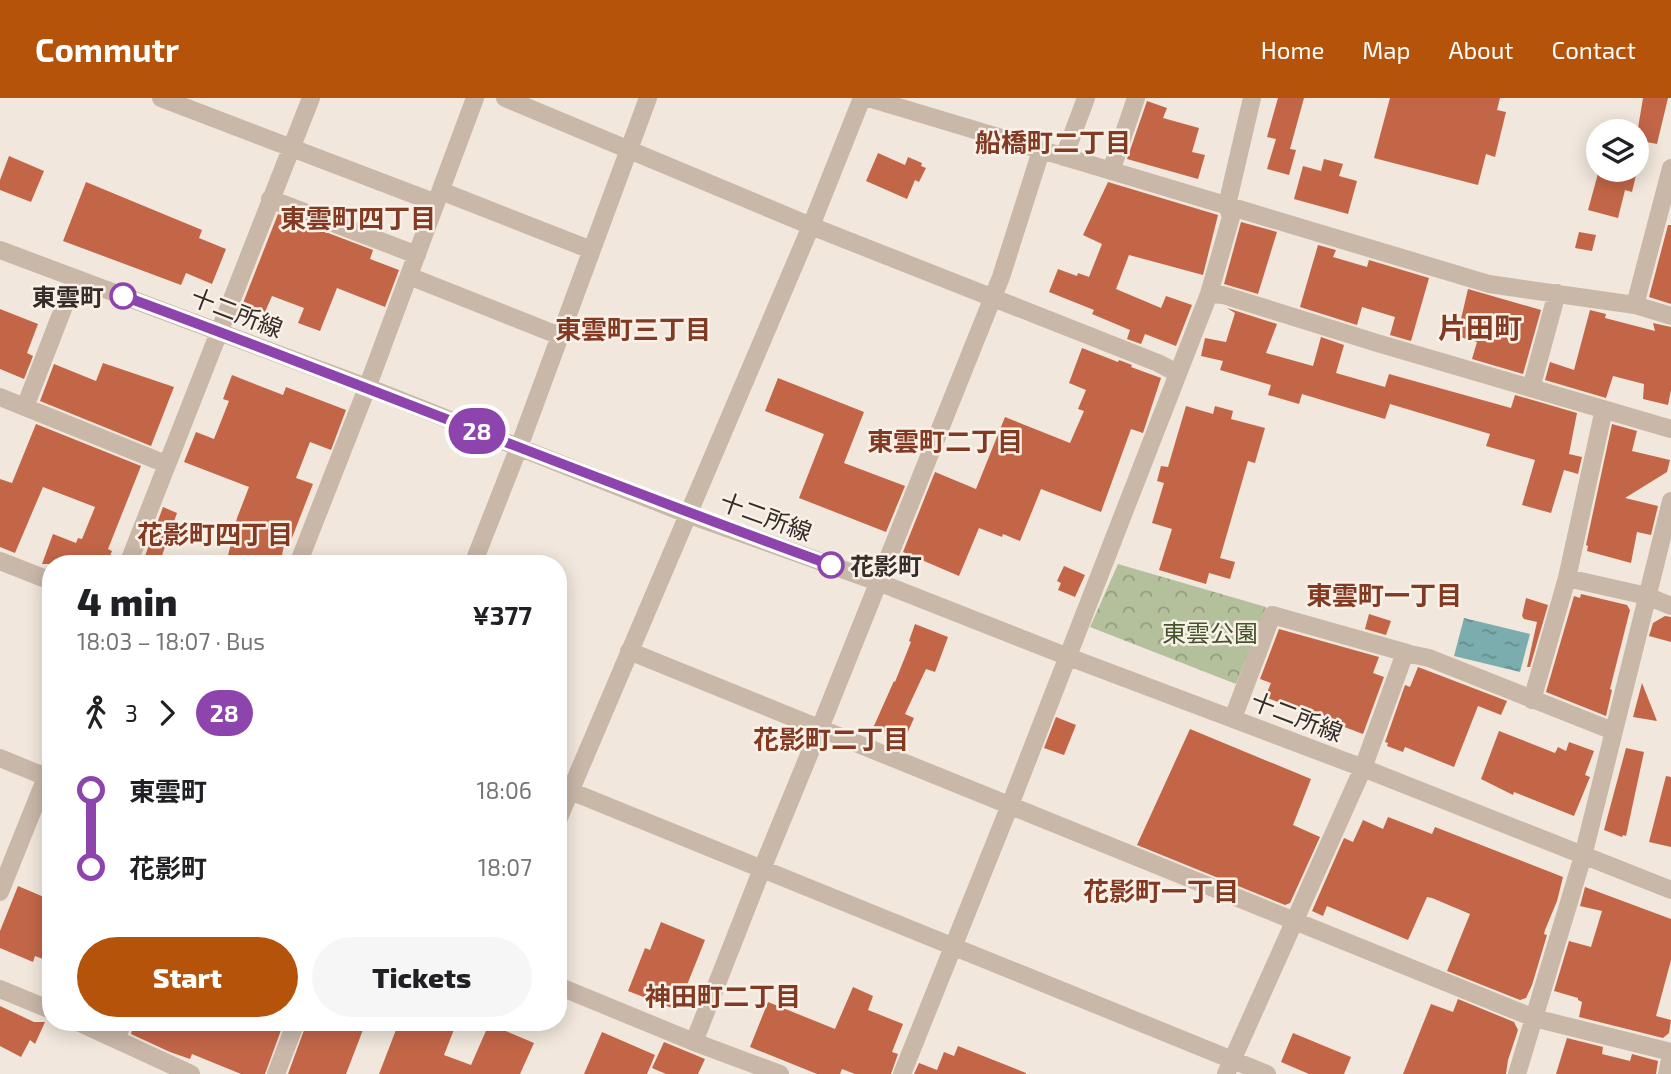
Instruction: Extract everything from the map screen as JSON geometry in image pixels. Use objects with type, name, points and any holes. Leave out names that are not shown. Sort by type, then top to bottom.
[{"type":"street","points":[[161,98],[291,147],[591,250]]},
{"type":"street","points":[[131,555],[311,98]]},
{"type":"street","points":[[302,555],[475,98]]},
{"type":"street","points":[[505,98],[811,226],[1158,363],[1177,373]]},
{"type":"street","points":[[477,555],[648,98]]},
{"type":"street","points":[[567,782],[629,651],[811,226],[862,98]]},
{"type":"street","points":[[868,98],[1489,284],[1635,305],[1671,316]]},
{"type":"street","points":[[1064,158],[1086,98]]},
{"type":"street","points":[[1111,171],[1136,98]]},
{"type":"street","points":[[902,1074],[1209,294],[1231,217],[1227,205],[1252,98]]},
{"type":"street","points":[[694,1042],[992,298],[1041,151]]},
{"type":"street","points":[[1635,305],[1671,168]]},
{"type":"street","points":[[271,199],[417,254]]},
{"type":"street","name":"十二所線","points":[[0,250],[367,388],[687,514],[878,582],[1363,768],[1671,890]]},
{"type":"street","points":[[409,275],[560,336]]},
{"type":"street","points":[[25,407],[75,278]]},
{"type":"street","points":[[1531,388],[1557,293]]},
{"type":"street","points":[[1209,294],[1223,295],[1671,429]]},
{"type":"street","points":[[0,397],[166,464]]},
{"type":"street","points":[[1532,700],[1567,578],[1604,409]]},
{"type":"street","points":[[1517,1074],[1583,856],[1671,501]]},
{"type":"street","points":[[0,561],[42,577]]},
{"type":"street","points":[[1567,578],[1647,596],[1671,606]]},
{"type":"street","points":[[1233,718],[1272,615],[1429,658],[1613,731]]},
{"type":"street","points":[[629,651],[1534,1018],[1671,1053],[1667,1074]]},
{"type":"street","points":[[1229,1067],[1363,768],[1407,653]]},
{"type":"street","points":[[0,758],[42,772]]},
{"type":"street","points":[[567,789],[953,947],[1229,1067],[1267,1074]]},
{"type":"street","points":[[0,891],[42,791]]},
{"type":"street","points":[[0,989],[42,1006]]},
{"type":"street","points":[[567,990],[774,1073]]},
{"type":"street","points":[[122,1031],[191,1074]]},
{"type":"street","points":[[276,1074],[293,1031]]},
{"type":"green space","name":"東雲公園","points":[[1118,564],[1266,607],[1236,684],[1090,627]]},
{"type":"water","points":[[1464,618],[1530,634],[1520,672],[1454,656]]},
{"type":"building","points":[[1278,98],[1304,98],[1290,149],[1296,150],[1289,175],[1267,169],[1276,139],[1267,137]]},
{"type":"building","points":[[1390,98],[1500,98],[1497,110],[1506,112],[1495,157],[1486,154],[1478,185],[1374,158]]},
{"type":"building","points":[[1643,98],[1668,98],[1657,144],[1649,142],[1649,119],[1640,119]]},
{"type":"building","points":[[1147,101],[1167,108],[1163,118],[1199,128],[1192,152],[1205,155],[1198,179],[1127,159]]},
{"type":"building","points":[[878,153],[905,165],[908,157],[922,163],[921,166],[926,168],[919,182],[915,180],[907,199],[866,181]]},
{"type":"building","points":[[9,156],[44,171],[31,202],[0,190],[0,180]]},
{"type":"building","points":[[1324,159],[1343,164],[1339,176],[1357,181],[1348,214],[1294,199],[1303,166],[1321,171]]},
{"type":"building","points":[[86,182],[202,230],[199,238],[226,249],[212,284],[186,273],[181,285],[63,241]]},
{"type":"building","points":[[1108,182],[1218,215],[1203,275],[1129,255],[1116,289],[1161,308],[1166,296],[1192,305],[1176,346],[1145,334],[1141,344],[1127,339],[1130,330],[1092,314],[1094,310],[1049,292],[1058,269],[1089,277],[1102,244],[1083,235]]},
{"type":"building","points":[[1596,182],[1634,182],[1632,192],[1625,190],[1618,218],[1588,210]]},
{"type":"building","points":[[278,214],[373,250],[370,259],[399,270],[385,307],[337,288],[320,331],[298,323],[304,308],[272,296],[265,312],[243,303]]},
{"type":"building","points":[[1241,222],[1277,232],[1258,294],[1224,284]]},
{"type":"building","points":[[1668,225],[1671,225],[1671,304],[1649,297]]},
{"type":"building","points":[[1579,232],[1596,235],[1592,251],[1575,248]]},
{"type":"building","points":[[1318,245],[1336,250],[1333,257],[1367,267],[1369,260],[1429,278],[1411,341],[1390,335],[1395,317],[1362,307],[1357,325],[1300,307]]},
{"type":"building","points":[[1468,289],[1541,310],[1523,374],[1472,359],[1477,342],[1457,336]]},
{"type":"building","points":[[1227,308],[1277,324],[1266,353],[1313,366],[1321,337],[1344,345],[1336,373],[1385,387],[1389,374],[1511,408],[1515,395],[1577,413],[1569,454],[1582,457],[1578,474],[1564,470],[1551,513],[1522,505],[1535,460],[1486,446],[1490,434],[1390,404],[1385,419],[1302,394],[1299,404],[1268,395],[1271,385],[1220,370],[1223,361],[1201,356],[1205,338],[1226,342],[1235,313]]},
{"type":"building","points":[[0,309],[38,324],[27,353],[33,356],[24,379],[0,369]]},
{"type":"building","points":[[1590,310],[1606,314],[1605,318],[1655,331],[1653,323],[1671,327],[1671,390],[1668,405],[1643,399],[1644,384],[1613,376],[1606,398],[1545,380],[1550,362],[1574,370]]},
{"type":"building","points":[[1082,348],[1161,378],[1143,433],[1131,429],[1101,512],[1041,489],[1020,541],[979,528],[959,576],[903,552],[935,472],[976,489],[1005,417],[1070,443],[1084,411],[1078,409],[1086,390],[1069,383]]},
{"type":"building","points":[[103,363],[174,387],[151,446],[40,401],[54,364],[96,381]]},
{"type":"building","points":[[232,375],[283,395],[286,387],[346,410],[331,450],[310,442],[296,478],[313,484],[290,543],[285,541],[282,555],[228,555],[237,518],[249,487],[184,462],[196,432],[214,439],[229,401],[223,399]]},
{"type":"building","points":[[778,378],[864,412],[844,463],[905,486],[886,532],[799,498],[824,434],[765,411]]},
{"type":"building","points":[[1186,406],[1213,414],[1215,406],[1233,411],[1231,419],[1265,428],[1255,463],[1248,461],[1220,558],[1235,562],[1230,579],[1209,573],[1206,584],[1159,570],[1172,529],[1152,523],[1164,483],[1157,481],[1161,466],[1168,467]]},
{"type":"building","points":[[36,424],[141,466],[108,549],[112,551],[110,555],[45,555],[53,534],[76,543],[78,538],[82,539],[95,507],[43,487],[15,553],[0,547],[0,479],[12,483]]},
{"type":"building","points":[[1612,424],[1637,431],[1632,451],[1670,460],[1667,472],[1625,498],[1658,506],[1651,535],[1637,532],[1631,563],[1587,551],[1586,545]]},
{"type":"building","points":[[163,507],[177,513],[162,555],[145,555]]},
{"type":"building","points":[[1064,566],[1085,575],[1075,597],[1058,590],[1061,583],[1057,581]]},
{"type":"building","points":[[1581,594],[1627,605],[1630,610],[1606,716],[1546,692],[1574,596],[1580,598]]},
{"type":"building","points":[[1526,598],[1548,605],[1530,667],[1527,667],[1537,622],[1522,616]]},
{"type":"building","points":[[1369,614],[1391,621],[1386,635],[1365,629]]},
{"type":"building","points":[[1665,616],[1671,617],[1671,642],[1649,636],[1653,623]]},
{"type":"building","points":[[915,624],[948,637],[935,672],[926,669],[905,714],[914,718],[903,743],[873,728],[895,682]]},
{"type":"building","points":[[1279,629],[1379,657],[1373,673],[1384,677],[1363,734],[1265,697],[1271,683],[1260,679]]},
{"type":"building","points":[[1418,667],[1507,701],[1501,715],[1478,706],[1454,767],[1405,747],[1403,752],[1387,746],[1388,743],[1385,742],[1405,685],[1410,687]]},
{"type":"building","points":[[1642,683],[1657,721],[1633,717]]},
{"type":"building","points":[[1056,717],[1076,725],[1064,755],[1044,748]]},
{"type":"building","points":[[1190,729],[1311,779],[1293,825],[1320,837],[1290,903],[1285,905],[1137,845]]},
{"type":"building","points":[[1499,731],[1555,753],[1558,747],[1566,751],[1569,742],[1594,751],[1585,775],[1590,777],[1574,816],[1514,792],[1513,795],[1481,779]]},
{"type":"building","points":[[1626,748],[1644,752],[1626,836],[1622,837],[1604,830]]},
{"type":"building","points":[[1666,776],[1671,777],[1671,847],[1649,842]]},
{"type":"building","points":[[1388,817],[1432,834],[1435,827],[1563,877],[1526,998],[1520,1000],[1447,971],[1470,914],[1432,898],[1427,897],[1408,940],[1327,906],[1323,916],[1312,911],[1344,838],[1353,842],[1363,820],[1383,829]]},
{"type":"building","points":[[18,886],[42,896],[42,959],[35,956],[33,962],[0,948],[0,931]]},
{"type":"building","points":[[1585,887],[1671,919],[1671,960],[1656,1016],[1671,1020],[1669,1033],[1663,1038],[1579,1017],[1582,1002],[1578,998],[1554,991],[1569,941],[1591,947],[1602,911],[1580,906]]},
{"type":"building","points":[[661,922],[705,940],[677,1010],[628,991],[645,948],[650,950]]},
{"type":"building","points":[[853,987],[873,996],[868,1010],[903,1024],[892,1052],[898,1054],[891,1074],[855,1074],[842,1069],[840,1074],[817,1074],[750,1047],[768,1002],[835,1029]]},
{"type":"building","points":[[1458,999],[1514,1022],[1518,1030],[1506,1074],[1403,1074],[1431,1004],[1453,1012]]},
{"type":"building","points":[[0,1006],[34,1022],[42,1022],[35,1044],[30,1040],[21,1057],[0,1046]]},
{"type":"building","points":[[132,1031],[281,1031],[265,1074],[241,1074],[192,1054],[190,1059],[131,1034]]},
{"type":"building","points":[[304,1031],[363,1031],[346,1074],[288,1074]]},
{"type":"building","points":[[396,1031],[453,1031],[444,1055],[471,1065],[486,1031],[506,1031],[534,1043],[520,1074],[379,1074]]},
{"type":"building","points":[[602,1032],[655,1055],[647,1074],[584,1074]]},
{"type":"building","points":[[1293,1033],[1351,1057],[1344,1074],[1309,1074],[1281,1062]]},
{"type":"building","points":[[1567,1038],[1603,1047],[1602,1054],[1630,1061],[1632,1054],[1658,1061],[1656,1074],[1556,1074]]},
{"type":"building","points":[[664,1042],[705,1059],[698,1074],[666,1074],[652,1068]]},
{"type":"building","points":[[958,1046],[1026,1074],[914,1074],[919,1063],[937,1070],[944,1052],[954,1056]]},
{"type":"bus line","name":"28","points":[[123,296],[377,391],[687,514],[831,565]]},
{"type":"place","name":"東雲町","points":[[123,296]]},
{"type":"place","name":"花影町","points":[[831,565]]},
{"type":"district","name":"船橋町二丁目","points":[[1053,141]]},
{"type":"district","name":"東雲町四丁目","points":[[358,217]]},
{"type":"district","name":"片田町","points":[[1480,327]]},
{"type":"district","name":"東雲町三丁目","points":[[633,328]]},
{"type":"district","name":"東雲町二丁目","points":[[945,440]]},
{"type":"district","name":"花影町四丁目","points":[[215,533]]},
{"type":"district","name":"東雲町一丁目","points":[[1384,594]]},
{"type":"district","name":"花影町二丁目","points":[[831,738]]},
{"type":"district","name":"花影町一丁目","points":[[1161,890]]},
{"type":"district","name":"神田町二丁目","points":[[723,995]]}]
